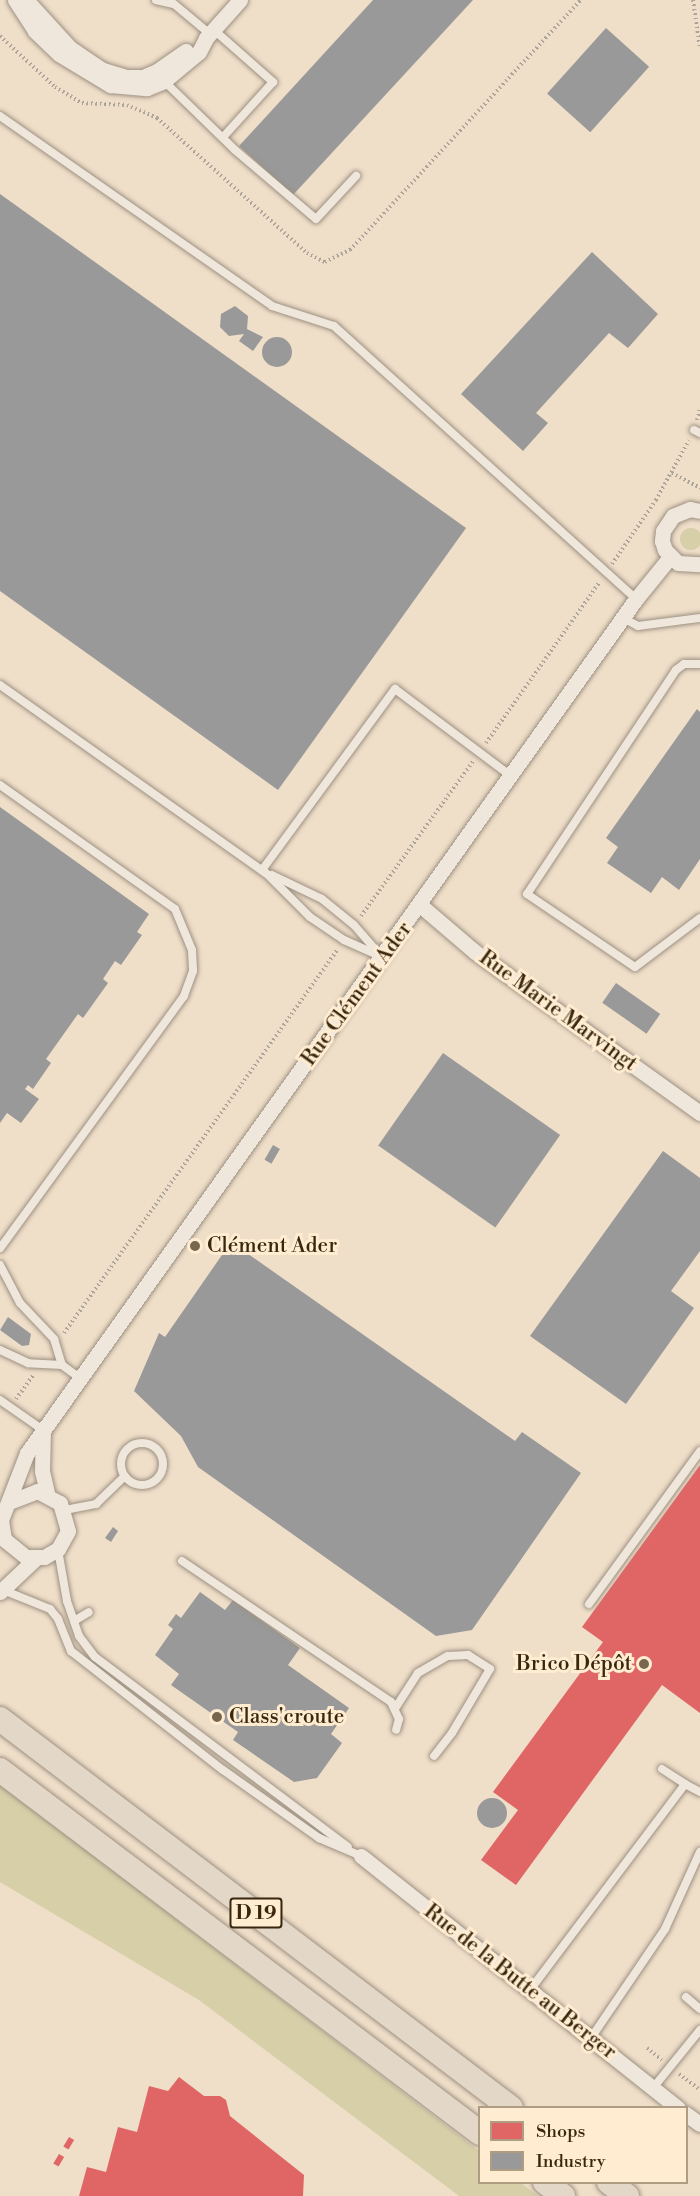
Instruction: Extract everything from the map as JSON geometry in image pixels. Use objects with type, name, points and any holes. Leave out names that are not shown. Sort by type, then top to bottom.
[{"type":"main road","name":"D 19","points":[[0,1719],[508,2106]]},
{"type":"main road","name":"D 19","points":[[0,1770],[478,2131]]},
{"type":"main road","points":[[548,2184],[563,2196]]},
{"type":"main road","points":[[612,2184],[627,2196]]},
{"type":"street","points":[[15,0],[35,31],[59,54],[89,74],[130,88],[147,88],[161,76],[199,52],[210,34],[240,0]]},
{"type":"street","points":[[27,0],[39,18],[70,48],[103,70],[126,77],[161,76]]},
{"type":"street","points":[[700,510],[681,511],[667,523],[662,541],[670,557],[686,566],[700,564]]},
{"type":"street","name":"Rue Clément Ader","points":[[35,1558],[17,1554],[2,1544],[1,1520],[20,1468],[43,1430],[420,905],[636,599],[670,557]]},
{"type":"street","name":"Rue Marie Marvingt","points":[[420,905],[475,952],[700,1113]]},
{"type":"street","points":[[1,1591],[35,1558],[58,1549],[68,1531],[65,1510],[47,1493],[42,1471],[43,1430]]},
{"type":"street","points":[[9,1502],[27,1492],[47,1493]]},
{"type":"street","name":"Rue de la Butte au Berger","points":[[361,1856],[676,2106]]},
{"type":"street","points":[[688,2115],[700,2124]]},
{"type":"lane","points":[[156,0],[176,2],[210,34],[273,82],[224,136]]},
{"type":"lane","points":[[161,76],[224,136],[235,150],[316,219],[356,176]]},
{"type":"lane","points":[[0,116],[272,306],[334,326],[636,599]]},
{"type":"lane","points":[[623,618],[638,626],[700,618]]},
{"type":"lane","points":[[700,664],[684,664],[676,670],[527,894],[635,967],[700,918]]},
{"type":"lane","points":[[0,685],[264,871],[322,898],[354,925],[382,957]]},
{"type":"lane","points":[[264,871],[395,689],[510,776]]},
{"type":"lane","points":[[0,784],[175,909],[192,950],[192,971],[184,996],[0,1248]]},
{"type":"lane","points":[[264,871],[309,917],[344,940],[382,957]]},
{"type":"lane","points":[[0,1265],[20,1303],[54,1340],[62,1365]]},
{"type":"lane","points":[[0,1350],[37,1365],[62,1365],[80,1378]]},
{"type":"lane","points":[[0,1400],[43,1430]]},
{"type":"lane","points":[[145,1444],[157,1450],[162,1470],[154,1481],[135,1484],[125,1476],[121,1463],[126,1450],[145,1444]]},
{"type":"lane","points":[[589,1604],[700,1451]]},
{"type":"lane","points":[[65,1510],[96,1504],[125,1476]]},
{"type":"lane","points":[[58,1549],[62,1584],[74,1621],[94,1657],[361,1856]]},
{"type":"lane","points":[[182,1561],[396,1707]]},
{"type":"lane","points":[[1,1591],[50,1609],[58,1619],[71,1651],[100,1677],[319,1838],[361,1856]]},
{"type":"lane","points":[[74,1621],[89,1612]]},
{"type":"lane","points":[[396,1730],[396,1707],[418,1673],[448,1656],[468,1655],[490,1669],[452,1733],[434,1756]]},
{"type":"lane","points":[[100,1677],[110,1667]]},
{"type":"lane","points":[[662,1769],[700,1792]]},
{"type":"lane","points":[[530,1990],[685,1784]]},
{"type":"lane","points":[[591,2038],[665,1929],[700,1852]]},
{"type":"lane","points":[[686,1997],[700,2009]]},
{"type":"lane","points":[[653,2088],[700,2030]]},
{"type":"path","points":[[0,36],[55,87],[82,103],[127,105],[157,118],[307,253],[325,262],[350,250],[580,0]]},
{"type":"path","points":[[693,0],[700,48]]},
{"type":"path","points":[[672,473],[700,488]]},
{"type":"shaded area","points":[[691,528],[699,531],[701,543],[699,547],[691,550],[683,547],[680,539],[683,531]]},
{"type":"shaded area","points":[[0,1784],[478,2150],[478,2184],[522,2184],[538,2196],[459,2196],[199,2000],[0,1882]]},
{"type":"building: Shops","name":"Brico Dépôt","points":[[700,1465],[700,1713],[662,1685],[516,1885],[481,1860],[518,1810],[493,1792],[603,1642],[582,1627]]},
{"type":"building: Shops","points":[[179,2077],[204,2096],[220,2096],[226,2100],[230,2116],[304,2175],[303,2196],[79,2196],[87,2167],[106,2172],[118,2127],[137,2132],[149,2086],[168,2091]]},
{"type":"building: Shops","points":[[69,2137],[74,2140],[68,2150],[63,2146]]},
{"type":"building: Shops","points":[[59,2154],[64,2157],[58,2167],[53,2163]]},
{"type":"building: Industry","points":[[373,0],[473,0],[293,195],[239,146]]},
{"type":"building: Industry","points":[[606,28],[649,67],[590,132],[547,93]]},
{"type":"building: Industry","points":[[0,194],[466,528],[278,790],[0,591]]},
{"type":"building: Industry","points":[[592,252],[658,314],[628,348],[609,333],[536,413],[548,423],[523,451],[461,394]]},
{"type":"building: Industry","points":[[235,306],[248,316],[247,329],[263,337],[253,351],[239,341],[244,334],[229,336],[220,327],[221,314]]},
{"type":"building: Industry","points":[[277,337],[288,341],[292,352],[288,363],[277,367],[266,363],[262,352],[266,341]]},
{"type":"building: Industry","points":[[697,709],[700,712],[700,859],[679,890],[662,877],[651,893],[607,863],[618,847],[606,838]]},
{"type":"building: Industry","points":[[0,807],[149,914],[137,932],[142,935],[121,965],[115,961],[103,979],[108,983],[83,1018],[78,1014],[46,1059],[51,1063],[33,1089],[28,1085],[25,1089],[39,1099],[21,1123],[7,1113],[0,1123]]},
{"type":"building: Industry","points":[[616,983],[660,1014],[646,1034],[602,1003]]},
{"type":"building: Industry","points":[[443,1053],[560,1135],[495,1228],[378,1146]]},
{"type":"building: Industry","points":[[273,1145],[280,1149],[271,1164],[264,1160]]},
{"type":"building: Industry","points":[[663,1151],[700,1178],[700,1251],[671,1291],[694,1308],[626,1404],[530,1336]]},
{"type":"building: Industry","points":[[231,1242],[515,1441],[522,1432],[581,1473],[472,1630],[436,1636],[198,1467],[181,1436],[134,1391],[159,1333],[165,1337]]},
{"type":"building: Industry","points":[[8,1317],[31,1334],[29,1345],[22,1346],[0,1330]]},
{"type":"building: Industry","points":[[113,1527],[118,1531],[111,1542],[105,1538]]},
{"type":"building: Industry","points":[[200,1592],[225,1610],[233,1600],[300,1648],[288,1665],[349,1708],[331,1734],[342,1743],[317,1778],[294,1782],[233,1740],[238,1732],[171,1685],[179,1674],[155,1655],[173,1629],[168,1625],[176,1614],[181,1618]]},
{"type":"building: Industry","points":[[492,1798],[503,1802],[507,1813],[503,1824],[492,1828],[481,1824],[477,1813],[481,1802]]},
{"type":"place","name":"Clément Ader","points":[[195,1246]]},
{"type":"place","name":"Brico Dépôt","points":[[644,1664]]},
{"type":"place","name":"Class'croute","points":[[217,1717]]}]
